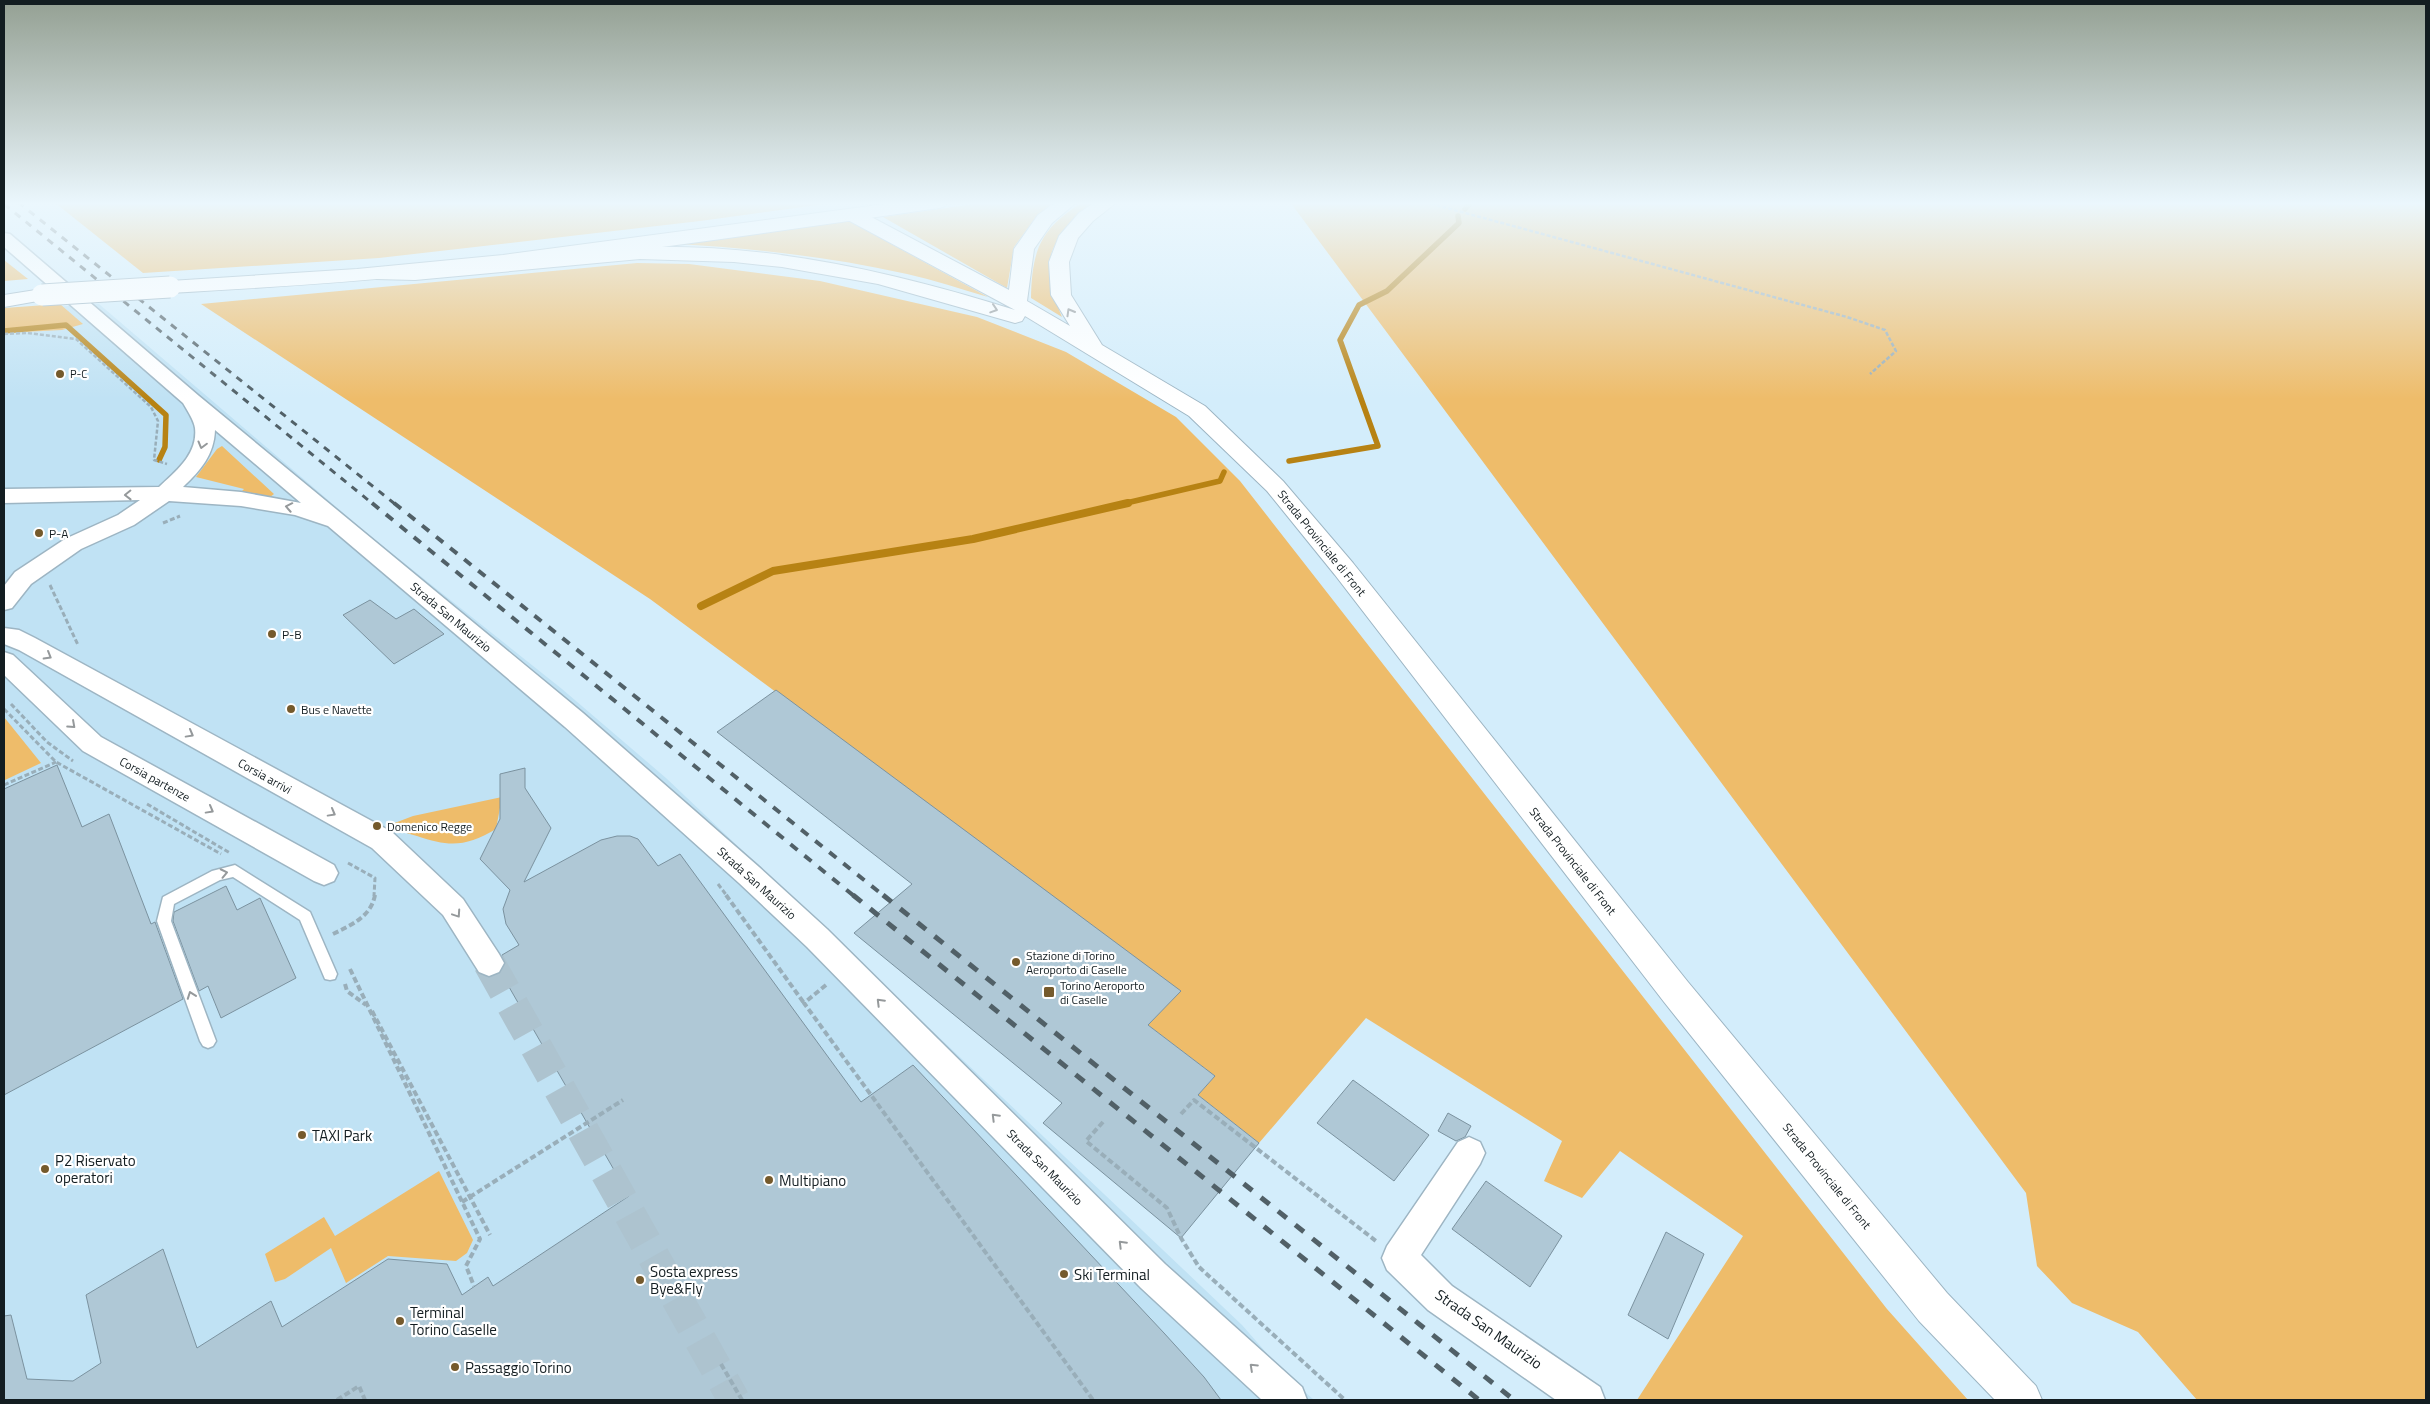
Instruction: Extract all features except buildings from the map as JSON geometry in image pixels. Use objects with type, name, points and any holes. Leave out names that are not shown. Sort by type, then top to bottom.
[{"type":"main road","points":[[4,301],[42,296],[357,275],[425,268]]},
{"type":"main road","points":[[357,275],[428,275],[503,268]]},
{"type":"main road","points":[[815,268],[961,298],[1017,317],[1098,352]]},
{"type":"main road","points":[[952,268],[1017,303],[1098,352]]},
{"type":"main road","points":[[1017,303],[1022,268]]},
{"type":"main road","points":[[1059,268],[1061,295],[1078,324],[1098,352]]},
{"type":"main road","points":[[4,296],[42,296]]},
{"type":"main road","name":"Strada Provinciale di Front","points":[[1098,352],[1198,411],[1276,486],[1350,577],[1676,992],[1933,1307],[2022,1400]]},
{"type":"street","name":"Strada San Maurizio","points":[[39,268],[192,400],[574,720],[750,875],[846,967],[1154,1276],[1289,1400]]},
{"type":"street","points":[[4,602],[13,575],[73,544],[126,520],[164,494],[194,465],[204,445],[205,427],[192,400]]},
{"type":"street","points":[[4,496],[164,494],[231,497],[312,511],[350,531]]},
{"type":"street","points":[[73,544],[199,501],[231,497]]},
{"type":"street","name":"Corsia arrivi","points":[[4,636],[11,636],[27,644],[382,840],[453,907],[489,962]]},
{"type":"street","name":"Corsia partenze","points":[[4,661],[92,744],[324,873]]},
{"type":"street","points":[[1399,1258],[1469,1153]]},
{"type":"street","name":"Strada San Maurizio","points":[[1399,1258],[1440,1298],[1588,1400]]},
{"type":"lane","points":[[208,1041],[164,921],[168,901],[217,875],[235,871],[305,916],[336,975]]},
{"type":"path","points":[[1665,268],[1847,317],[1885,330],[1896,350],[1870,374]]},
{"type":"path","points":[[4,334],[27,333],[76,339],[151,407],[158,421],[158,438],[154,460],[178,466],[194,465]]},
{"type":"path","points":[[156,526],[182,515]]},
{"type":"path","points":[[13,575],[38,585],[49,583]]},
{"type":"path","points":[[51,577],[49,583],[78,645]]},
{"type":"path","points":[[11,704],[36,732],[60,754],[77,764]]},
{"type":"path","points":[[4,708],[56,762],[225,857]]},
{"type":"path","points":[[4,785],[56,762]]},
{"type":"path","points":[[144,803],[236,857]]},
{"type":"path","points":[[717,883],[1093,1400]]},
{"type":"path","points":[[328,925],[337,943]]},
{"type":"path","points":[[346,961],[480,1240],[466,1266],[474,1286]]},
{"type":"path","points":[[804,1003],[846,967]]},
{"type":"path","points":[[336,975],[347,991],[371,1009],[490,1235]]},
{"type":"path","points":[[462,1202],[623,1100]]},
{"type":"path","points":[[1182,1114],[1194,1100],[1399,1258]]},
{"type":"path","points":[[1103,1122],[1086,1141],[1167,1208],[1181,1238],[1200,1267],[1345,1400]]},
{"type":"path","points":[[721,1364],[742,1400]]},
{"type":"path","points":[[337,1400],[359,1386],[365,1400]]},
{"type":"shaded area","points":[[4,268],[13,268],[28,279],[4,281]]},
{"type":"shaded area","points":[[136,268],[229,268],[143,273]]},
{"type":"shaded area","points":[[589,268],[716,268],[820,281],[977,317],[1066,352],[1176,417],[1240,481],[1887,1309],[1968,1400],[1637,1400],[1743,1236],[1620,1151],[1582,1198],[1544,1181],[1562,1141],[1366,1018],[1259,1143],[1198,1095],[1215,1076],[1148,1025],[1180,991],[650,599],[201,304]]},
{"type":"shaded area","points":[[875,268],[934,268],[988,297],[917,276]]},
{"type":"shaded area","points":[[971,268],[1010,268],[1007,288]]},
{"type":"shaded area","points":[[1034,268],[1049,268],[1054,297],[1062,317],[1031,298]]},
{"type":"shaded area","points":[[1339,268],[2426,268],[2426,1400],[2197,1400],[2138,1332],[2072,1303],[2037,1266],[2026,1193]]},
{"type":"shaded area","points":[[60,304],[83,324],[62,330],[4,333],[4,308]]},
{"type":"shaded area","points":[[99,304],[369,535],[562,689],[666,778],[1242,1325],[1285,1374],[1314,1400],[4,1400],[4,310]]},
{"type":"shaded area","points":[[222,446],[274,494],[270,497],[240,493],[244,489],[196,477],[217,449]]},
{"type":"shaded area","points":[[4,717],[41,763],[5,780],[4,775]]},
{"type":"shaded area","points":[[502,797],[496,829],[466,842],[448,843],[428,840],[403,832],[392,824],[413,816]]},
{"type":"shaded area","points":[[439,1171],[473,1240],[467,1253],[456,1261],[388,1256],[346,1283],[331,1248],[285,1279],[275,1282],[265,1254],[324,1217],[335,1236]]},
{"type":"waterway","points":[[1289,461],[1378,446],[1340,340],[1359,305],[1387,291],[1412,268]]},
{"type":"waterway","points":[[4,331],[66,325],[166,415],[165,447],[159,460]]},
{"type":"waterway","points":[[1122,504],[1220,481],[1224,472]]},
{"type":"waterway","points":[[701,606],[773,571],[973,539],[1128,503]]},
{"type":"tunnel","points":[[489,963],[734,1400]]},
{"type":"railway","points":[[82,268],[373,504]]},
{"type":"railway","points":[[100,268],[395,504]]},
{"type":"railway","points":[[372,503],[854,896]]},
{"type":"railway","points":[[394,503],[884,896]]},
{"type":"railway","points":[[853,895],[1479,1400]]},
{"type":"railway","points":[[883,895],[1514,1400]]},
{"type":"place","name":"P-C","points":[[60,374]]},
{"type":"place","name":"P-A","points":[[39,533]]},
{"type":"place","name":"P-B","points":[[272,634]]},
{"type":"place","name":"Bus e Navette","points":[[291,709]]},
{"type":"place","name":"Domenico Regge","points":[[377,826]]},
{"type":"place","name":"Stazione di Torino Aeroporto di Caselle","points":[[1016,962]]},
{"type":"place","name":"Torino Aeroporto di Caselle","points":[[1049,992]]},
{"type":"place","name":"TAXI Park","points":[[302,1135]]},
{"type":"place","name":"P2 Riservato operatori","points":[[45,1169]]},
{"type":"place","name":"Multipiano","points":[[769,1180]]},
{"type":"place","name":"Ski Terminal","points":[[1064,1274]]},
{"type":"place","name":"Sosta express Bye&Fly","points":[[640,1280]]},
{"type":"place","name":"Terminal Torino Caselle","points":[[400,1321]]},
{"type":"place","name":"Passaggio Torino","points":[[455,1367]]}]
